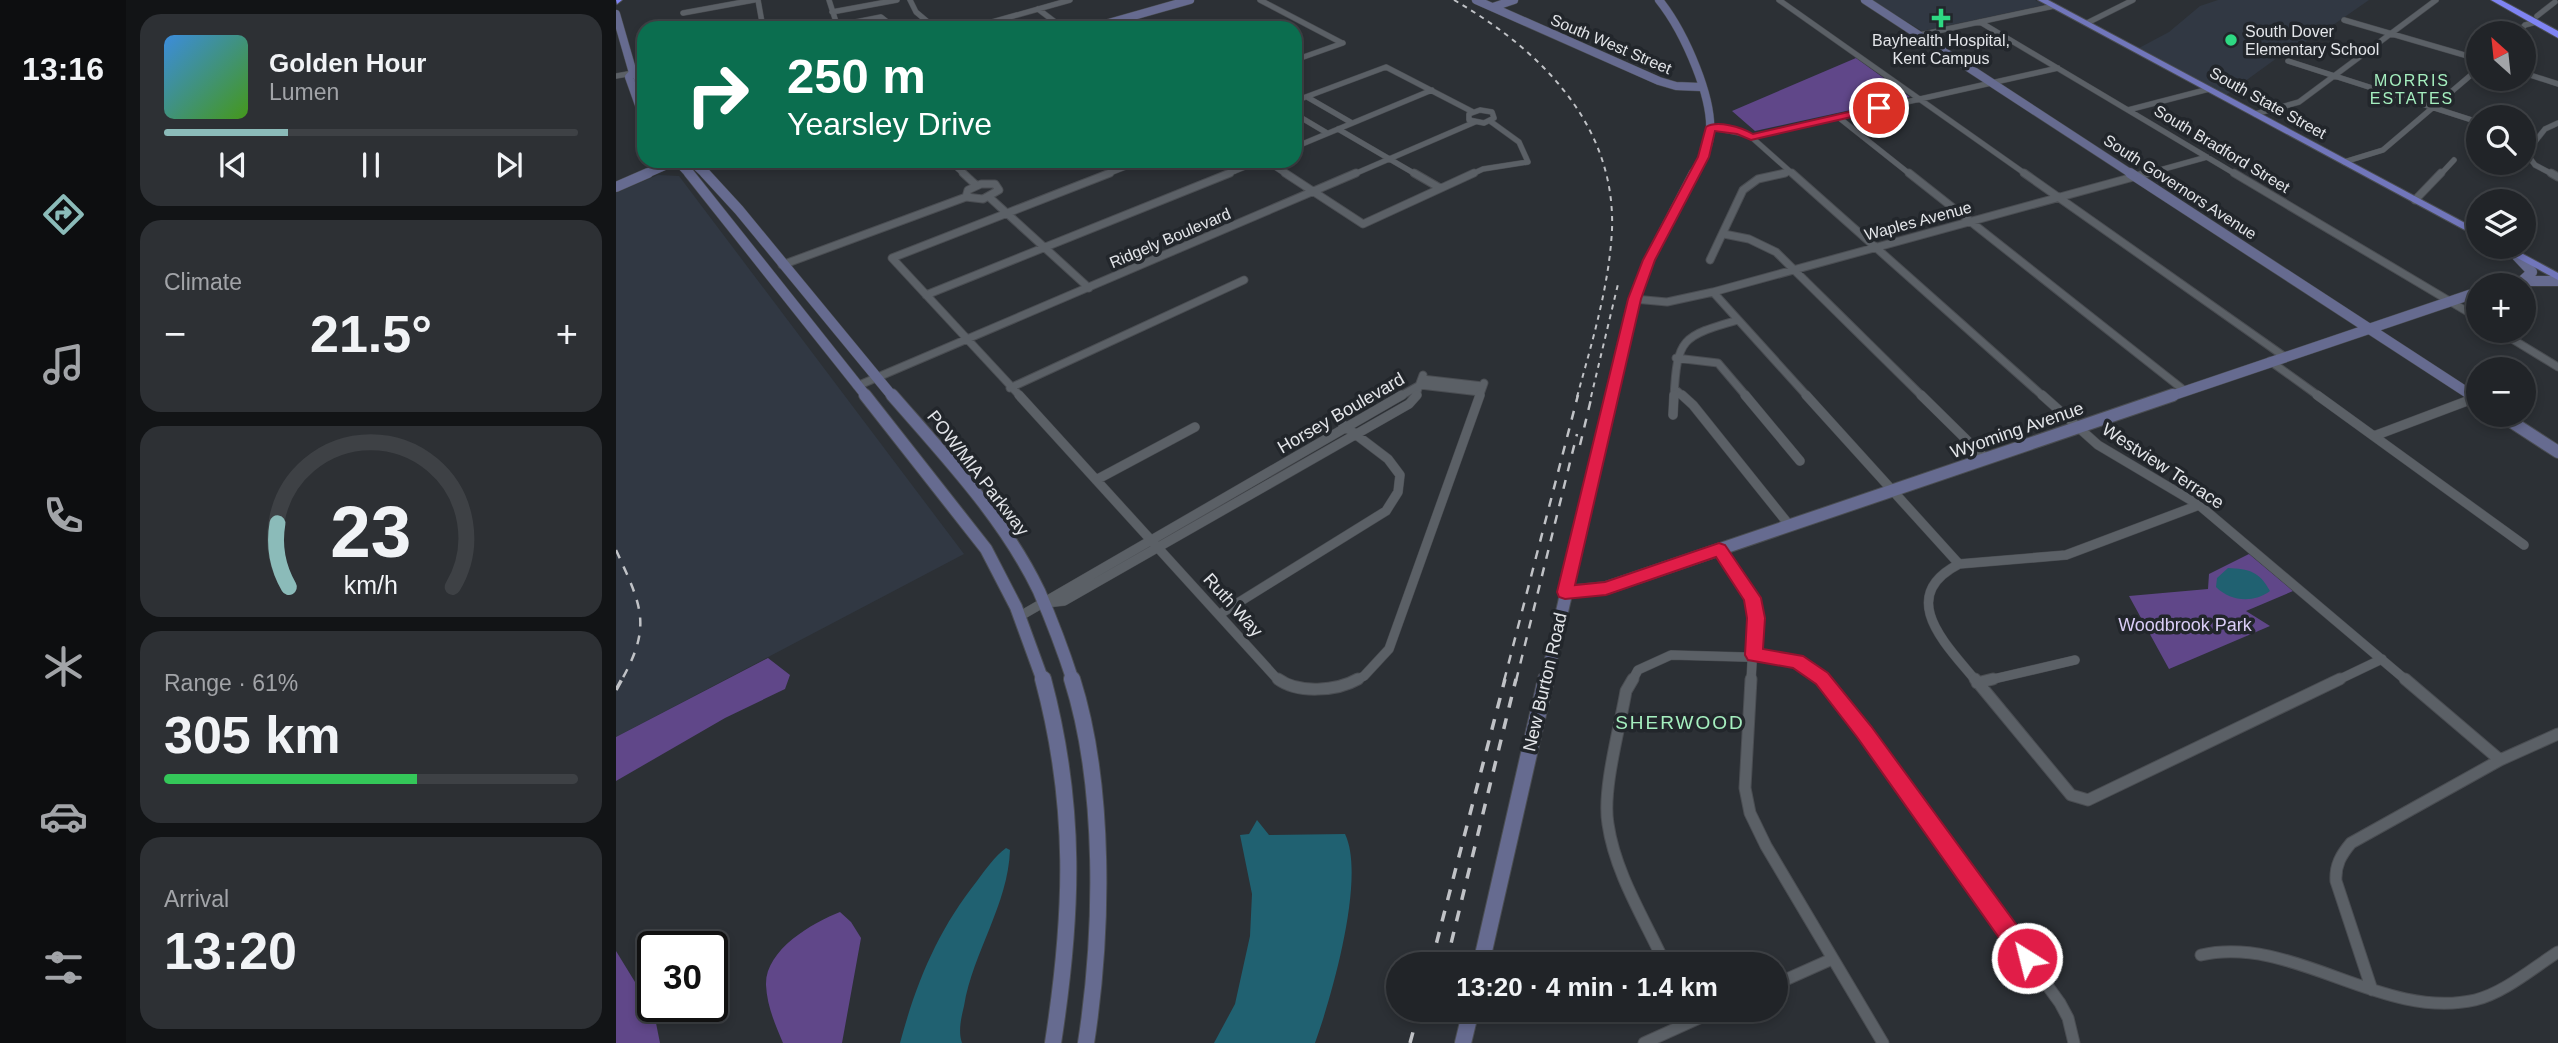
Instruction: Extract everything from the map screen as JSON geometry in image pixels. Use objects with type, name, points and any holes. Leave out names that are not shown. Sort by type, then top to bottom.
[{"type":"highway","points":[[2495,0],[2517,21]]},
{"type":"highway","points":[[2504,0],[2558,35]]},
{"type":"highway","points":[[2533,21],[2537,19],[2558,27]]},
{"type":"highway","points":[[2536,29],[2558,35]]},
{"type":"main road","points":[[1116,21],[1190,0]]},
{"type":"main road","name":"South West Street","points":[[1476,0],[1659,81],[1700,87]]},
{"type":"main road","points":[[1493,7],[1514,0]]},
{"type":"main road","name":"South Governors Avenue","points":[[1866,0],[2466,393]]},
{"type":"main road","name":"South State Street","points":[[2042,0],[2466,228]]},
{"type":"main road","points":[[616,14],[633,72],[637,75]]},
{"type":"main road","points":[[633,72],[629,77],[637,99]]},
{"type":"main road","name":"New Burton Road","points":[[1484,952],[1634,299],[1649,260],[1703,157],[1711,127]]},
{"type":"main road","points":[[616,187],[660,168]]},
{"type":"main road","name":"POW/MIA Parkway","points":[[705,168],[986,509],[1010,542],[1045,604],[1066,656],[1080,705],[1096,806],[1096,935],[1086,1043]]},
{"type":"main road","points":[[632,180],[666,170],[688,173]]},
{"type":"main road","points":[[2520,259],[2531,273]]},
{"type":"main road","points":[[2524,259],[2558,279]]},
{"type":"main road","points":[[763,266],[782,265]]},
{"type":"main road","points":[[763,266],[986,549],[1022,615],[1055,716],[1066,779],[1071,850],[1068,925],[1053,1043]]},
{"type":"main road","points":[[2536,280],[2558,279]]},
{"type":"main road","name":"Wyoming Avenue","points":[[1565,592],[1606,588],[2466,296]]},
{"type":"main road","points":[[2519,427],[2558,452]]},
{"type":"main road","points":[[1464,1043],[1468,1022]]},
{"type":"street","points":[[684,13],[756,0],[761,21]]},
{"type":"street","points":[[829,0],[836,21]]},
{"type":"street","points":[[832,12],[897,0]]},
{"type":"street","points":[[910,0],[916,12],[927,21]]},
{"type":"street","points":[[996,21],[1070,0]]},
{"type":"street","points":[[1260,0],[1300,21]]},
{"type":"street","points":[[1659,0],[1672,18],[1708,105],[1711,127]]},
{"type":"street","points":[[1779,0],[2285,357]]},
{"type":"street","points":[[2087,23],[2133,0]]},
{"type":"street","points":[[2255,114],[2297,103],[2436,0]]},
{"type":"street","points":[[2537,19],[2555,2]]},
{"type":"street","points":[[1919,35],[2054,6]]},
{"type":"street","points":[[1038,9],[1054,21]]},
{"type":"street","points":[[864,21],[881,17],[886,21]]},
{"type":"street","points":[[2344,20],[2466,56]]},
{"type":"street","points":[[1302,22],[1342,43],[1302,57]]},
{"type":"street","name":"South Bradford Street","points":[[1980,22],[2450,301]]},
{"type":"street","points":[[2288,61],[2466,118]]},
{"type":"street","points":[[1277,168],[1363,224],[1483,169],[1528,162],[1518,139],[1490,121],[1495,116],[1492,112],[1473,112],[1386,67],[1302,99]]},
{"type":"street","points":[[1751,137],[2058,68]]},
{"type":"street","points":[[616,76],[633,72]]},
{"type":"street","points":[[2536,77],[2558,84]]},
{"type":"street","points":[[2344,162],[2383,150],[2466,79]]},
{"type":"street","points":[[2127,110],[2209,89]]},
{"type":"street","points":[[1302,143],[1432,90]]},
{"type":"street","points":[[1307,97],[1352,123]]},
{"type":"street","points":[[1472,121],[1468,116],[1473,112]]},
{"type":"street","points":[[1838,117],[2185,391]]},
{"type":"street","points":[[1302,118],[1327,133]]},
{"type":"street","name":"Ridgely Boulevard","points":[[857,386],[1472,121],[1490,121]]},
{"type":"street","points":[[2536,139],[2545,129],[2558,123]]},
{"type":"street","name":"Westview Terrace","points":[[1711,127],[1740,131],[1751,137],[2077,427],[2119,460],[2199,505],[2500,761]]},
{"type":"street","points":[[1338,129],[1440,188]]},
{"type":"street","name":"Waples Avenue","points":[[1634,299],[1667,302],[1713,292],[2207,157]]},
{"type":"street","points":[[2415,200],[2454,160]]},
{"type":"street","points":[[2536,166],[2558,177]]},
{"type":"street","points":[[683,168],[763,266]]},
{"type":"street","points":[[957,168],[976,185]]},
{"type":"street","points":[[1006,213],[1123,168]]},
{"type":"street","points":[[1232,168],[1236,171]]},
{"type":"street","points":[[926,295],[1243,168]]},
{"type":"street","points":[[616,181],[643,169]]},
{"type":"street","points":[[1710,260],[1743,190],[1750,183],[1790,172]]},
{"type":"street","points":[[782,265],[967,197],[978,200],[989,197],[997,193],[998,186],[987,183],[976,185],[968,190],[967,197]]},
{"type":"street","points":[[989,197],[1087,286]]},
{"type":"street","name":"Ruth Way","points":[[1006,213],[892,258],[1156,542],[1280,682],[1303,688],[1344,687],[1364,676],[1379,663],[1394,638],[1482,387]]},
{"type":"street","name":"Ridgely Boulevard","points":[[1087,286],[1218,227],[1233,223]]},
{"type":"street","points":[[1724,234],[1749,239],[1768,247],[1795,270],[1986,459]]},
{"type":"street","points":[[1010,388],[1244,280]]},
{"type":"street","points":[[1713,292],[1959,564]]},
{"type":"street","points":[[2450,301],[2466,311]]},
{"type":"street","points":[[1673,415],[1676,358],[1683,341],[1692,334],[1738,320]]},
{"type":"street","points":[[2519,343],[2558,367]]},
{"type":"street","points":[[1676,358],[1718,363],[1800,461]]},
{"type":"street","points":[[2270,361],[2524,545]]},
{"type":"street","name":"Horsey Boulevard","points":[[1022,615],[1045,604],[1063,601],[1156,542],[1349,428],[1409,404],[1416,396],[1422,380],[1482,387]]},
{"type":"street","points":[[1675,388],[1701,415],[1790,526]]},
{"type":"street","points":[[2374,436],[2466,403]]},
{"type":"street","points":[[1096,480],[1195,427]]},
{"type":"street","points":[[1220,614],[1386,511],[1398,492],[1400,475],[1388,459],[1349,428]]},
{"type":"street","points":[[2199,505],[2066,555],[1959,564],[1949,568],[1934,582],[1928,594],[1927,609],[1939,636],[2071,795],[2088,800],[2097,797],[2382,659]]},
{"type":"street","points":[[1719,549],[1753,598],[1756,618],[1746,800],[1756,827],[1883,1043]]},
{"type":"street","points":[[1659,952],[1615,856],[1607,822],[1609,789],[1626,691],[1638,670],[1661,657],[1681,653],[1754,655],[1797,661],[1822,678],[1835,692],[2060,1003],[2068,1018],[2074,1043]]},
{"type":"street","points":[[1977,683],[2075,660]]},
{"type":"street","points":[[2372,990],[2336,881],[2335,868],[2342,853],[2351,843],[2500,761],[2558,734]]},
{"type":"street","points":[[2202,955],[2223,950],[2258,953],[2372,990],[2432,1004],[2476,1000],[2495,992],[2558,952]]},
{"type":"street","points":[[1788,979],[1832,959]]},
{"type":"street","points":[[1644,1043],[1678,1022]]},
{"type":"shaded area","name":"Bayhealth Hospital, Kent Campus","points":[[1871,0],[2035,0],[2044,5],[1922,31]]},
{"type":"shaded area","name":"South Dover Elementary School","points":[[2218,0],[2369,0],[2323,32],[2277,58],[2226,95],[2139,48],[2169,32],[2200,6]]},
{"type":"shaded area","points":[[658,175],[679,176],[964,554],[616,737],[616,193]]},
{"type":"green space","points":[[1856,58],[1910,97],[1755,131],[1732,111]]},
{"type":"green space","name":"Woodbrook Park","points":[[2249,554],[2293,591],[2246,611],[2270,626],[2169,669],[2129,596],[2208,589],[2209,574]]},
{"type":"green space","points":[[768,658],[790,675],[785,689],[725,718],[616,781],[616,737]]},
{"type":"green space","points":[[840,912],[851,922],[861,938],[842,1043],[783,1043],[772,1015],[766,985],[773,960],[804,931]]},
{"type":"green space","points":[[616,951],[637,985],[637,1022],[656,1022],[660,1043],[616,1043]]},
{"type":"water","points":[[2228,568],[2253,572],[2270,591],[2250,599],[2229,596],[2216,587],[2217,578]]},
{"type":"water","points":[[1257,820],[1269,835],[1345,834],[1350,853],[1352,878],[1344,937],[1338,968],[1315,1043],[1214,1043],[1235,1004],[1250,936],[1252,894],[1240,835],[1249,834]]},
{"type":"water","points":[[1006,848],[1010,850],[1008,870],[997,909],[968,986],[960,1025],[962,1043],[900,1043],[921,978],[940,938],[990,863]]},
{"type":"railway","points":[[1454,0],[1515,42],[1542,66],[1566,94],[1586,124],[1601,156],[1610,192],[1610,251],[1599,314],[1577,397]]},
{"type":"railway","points":[[1591,397],[1618,284]]},
{"type":"railway","points":[[1504,681],[1578,395]]},
{"type":"railway","points":[[1580,445],[1592,395]]},
{"type":"railway","points":[[1516,681],[1577,434]]},
{"type":"railway","points":[[616,550],[632,586],[640,615],[637,645],[621,681]]},
{"type":"railway","points":[[616,690],[622,679]]},
{"type":"railway","points":[[1434,952],[1505,679]]},
{"type":"railway","points":[[1449,952],[1516,679]]},
{"type":"railway","points":[[1410,1043],[1416,1022]]},
{"type":"place","name":"Bayhealth Hospital, Kent Campus","points":[[1941,18]]},
{"type":"place","name":"South Dover Elementary School","points":[[2231,40]]},
{"type":"district","name":"MORRIS ESTATES","points":[[2412,89]]},
{"type":"district","name":"SHERWOOD","points":[[1680,722]]},
{"type":"route","points":[[1879,108],[1751,137],[1740,131],[1711,127],[1709,143],[1703,157],[1649,260],[1634,299],[1565,592],[1606,588],[1719,549],[1753,598],[1756,618],[1754,655],[1797,661],[1822,678],[1835,692],[2027,958]]}]
